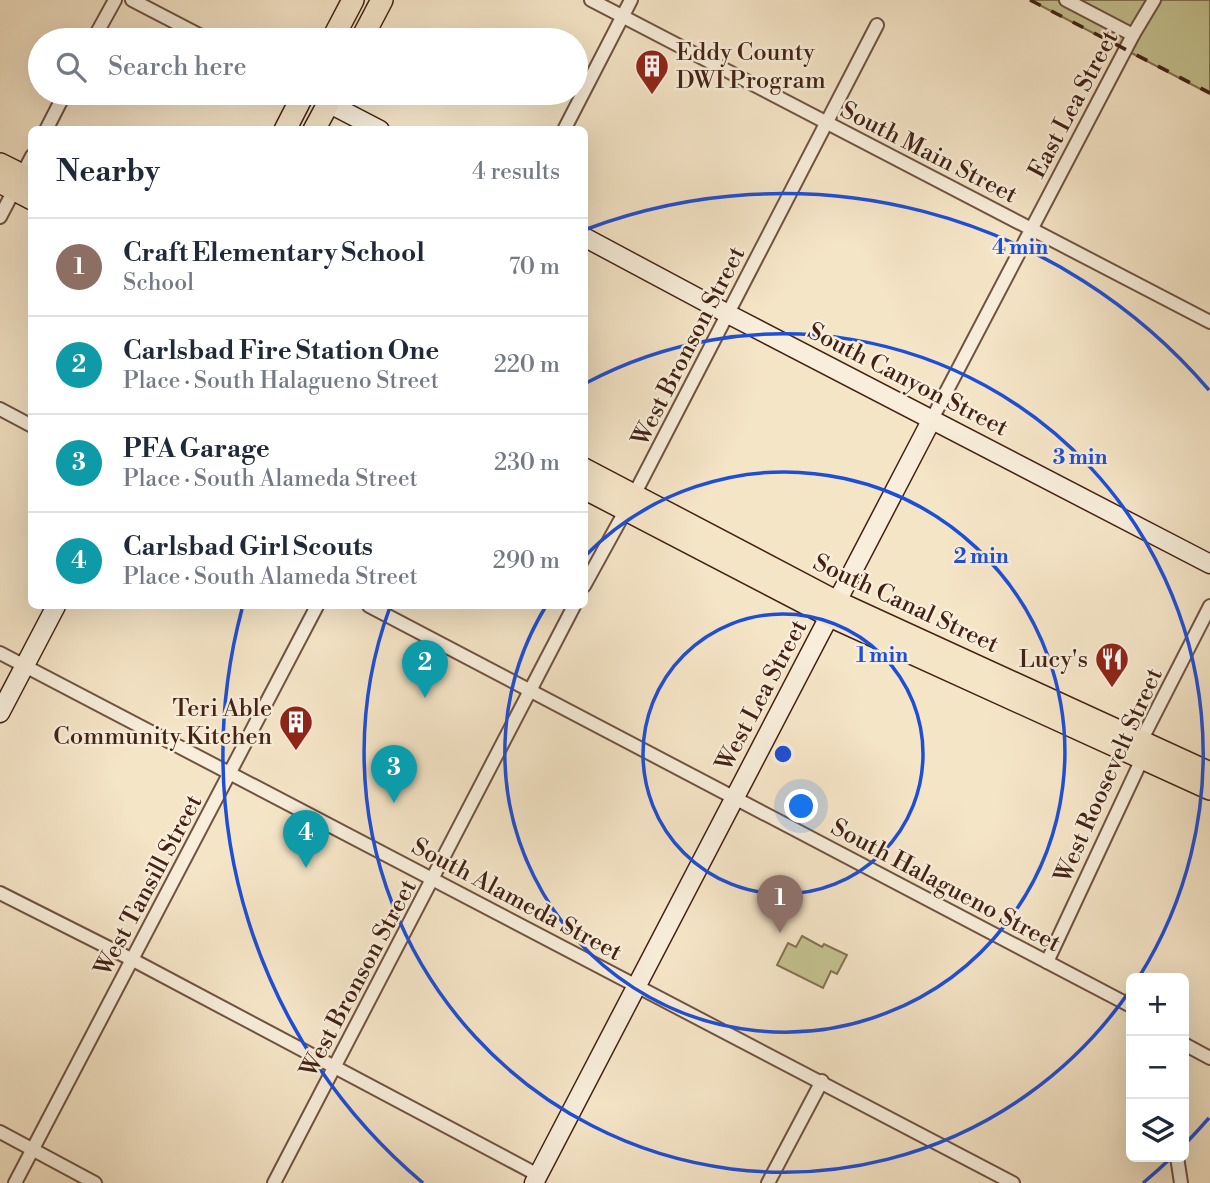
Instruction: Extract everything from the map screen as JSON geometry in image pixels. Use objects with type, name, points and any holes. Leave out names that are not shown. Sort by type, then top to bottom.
[{"type":"highway","points":[[339,28],[354,0]]},
{"type":"highway","points":[[367,28],[382,0]]},
{"type":"highway","points":[[289,126],[309,105]]},
{"type":"highway","points":[[315,126],[318,105]]},
{"type":"highway","points":[[0,164],[22,180]]},
{"type":"highway","name":"South Canal Street","points":[[588,472],[631,503],[834,609],[1142,750],[1210,789]]},
{"type":"highway","name":"South Canal Street","points":[[588,489],[631,503]]},
{"type":"highway","name":"South Canal Street","points":[[1142,750],[1210,773]]},
{"type":"street","points":[[100,28],[115,0]]},
{"type":"street","points":[[132,0],[186,28]]},
{"type":"street","name":"South Main Street","points":[[591,0],[1210,322]]},
{"type":"street","points":[[588,83],[631,0]]},
{"type":"street","points":[[1066,0],[1133,35]]},
{"type":"street","name":"East Lea Street","points":[[1031,229],[1154,0]]},
{"type":"street","name":"West Bronson Street","points":[[588,579],[631,503],[877,25]]},
{"type":"street","points":[[48,126],[59,105]]},
{"type":"street","points":[[336,105],[373,126]]},
{"type":"street","points":[[566,126],[577,105]]},
{"type":"street","points":[[0,217],[22,180]]},
{"type":"street","name":"West Lea Street","points":[[536,1179],[1031,229]]},
{"type":"street","name":"South Canyon Street","points":[[588,239],[1210,564]]},
{"type":"street","points":[[0,409],[28,424]]},
{"type":"street","name":"West Roosevelt Street","points":[[1047,962],[1210,606]]},
{"type":"street","points":[[0,713],[54,609]]},
{"type":"street","name":"West Tansill Street","points":[[15,1183],[315,609]]},
{"type":"street","name":"South Halagueno Street","points":[[375,609],[1126,1003]]},
{"type":"street","name":"West Bronson Street","points":[[274,1183],[573,609]]},
{"type":"street","name":"South Alameda Street","points":[[0,653],[822,1081],[1004,1181]]},
{"type":"street","points":[[0,893],[336,1066],[536,1179]]},
{"type":"street","points":[[1189,1047],[1210,1058]]},
{"type":"street","points":[[768,1183],[822,1081]]},
{"type":"street","points":[[0,1132],[95,1183]]},
{"type":"street","points":[[1178,1162],[1181,1183]]},
{"type":"shaded area","points":[[1030,0],[1210,0],[1210,94]]},
{"type":"shaded area","points":[[802,936],[822,947],[824,944],[847,955],[837,974],[831,971],[823,988],[777,965],[788,943],[796,947]]},
{"type":"railway","points":[[1030,0],[1210,93]]},
{"type":"place","name":"Eddy County DWI Program","points":[[652,96]]},
{"type":"place","name":"Lucy's","points":[[1112,689]]},
{"type":"place","name":"Carlsbad Fire Station One","points":[[425,698]]},
{"type":"place","name":"Teri Able Community Kitchen","points":[[296,752]]},
{"type":"place","name":"PFA Garage","points":[[394,803]]},
{"type":"place","name":"Carlsbad Girl Scouts","points":[[306,868]]},
{"type":"place","name":"Craft Elementary School","points":[[780,933]]}]
